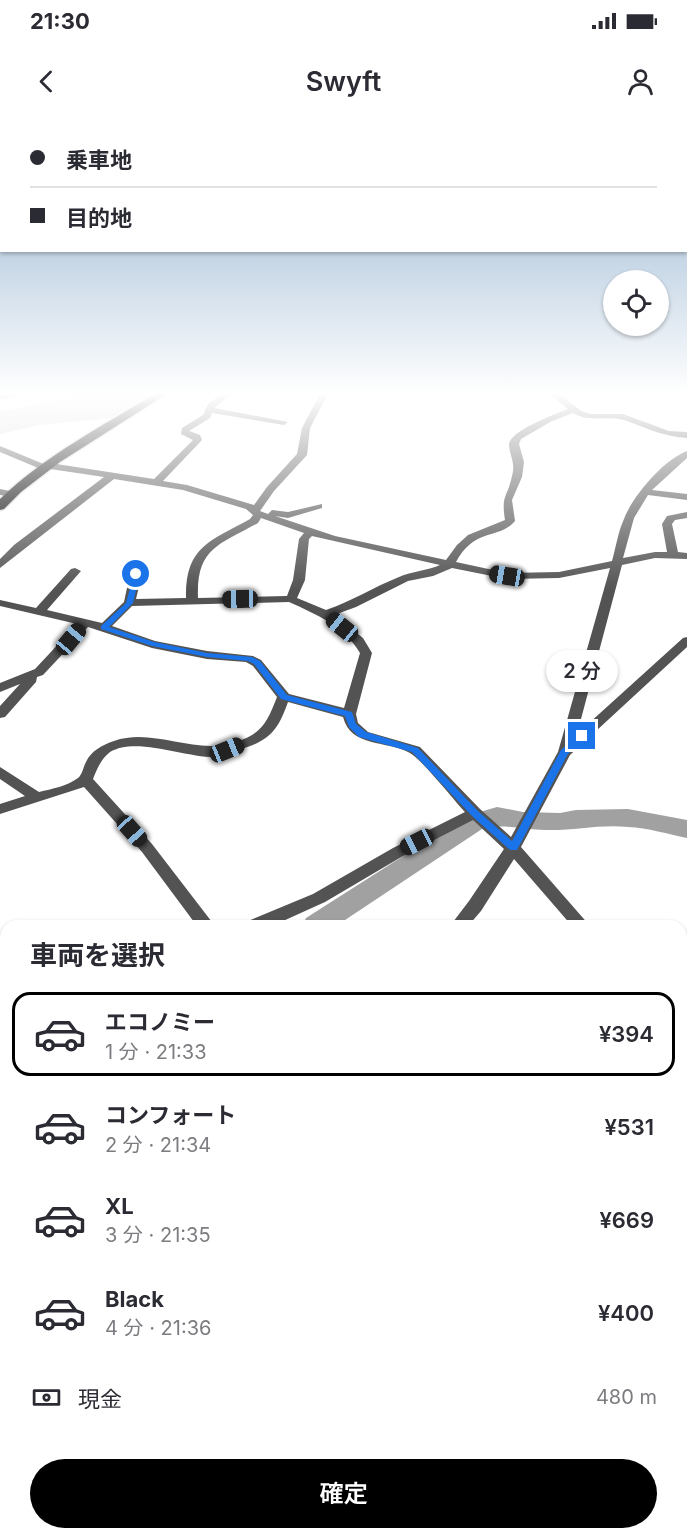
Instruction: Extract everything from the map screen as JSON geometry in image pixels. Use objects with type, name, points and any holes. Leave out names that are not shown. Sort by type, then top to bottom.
[{"type":"highway","points":[[0,506],[6,493],[62,458]]},
{"type":"street","points":[[24,458],[48,467],[157,482],[203,492],[250,507],[310,532],[449,565],[507,576],[559,575],[655,555],[687,556]]},
{"type":"street","points":[[157,482],[180,458]]},
{"type":"street","points":[[192,600],[193,568],[199,558],[211,546],[254,521],[270,489],[299,458]]},
{"type":"street","points":[[326,614],[352,605],[405,578],[429,574],[449,565],[457,550],[468,537],[506,525],[510,520],[507,500],[517,477],[518,458]]},
{"type":"street","points":[[463,920],[475,906],[513,848],[565,752],[629,518],[644,492],[662,473],[683,458]]},
{"type":"street","points":[[0,565],[18,547],[113,475]]},
{"type":"street","points":[[644,492],[687,497]]},
{"type":"street","points":[[257,511],[288,515],[318,506]]},
{"type":"street","points":[[673,555],[667,524],[671,518],[687,515]]},
{"type":"street","points":[[291,598],[299,580],[304,539],[310,532]]},
{"type":"street","points":[[38,613],[75,571]]},
{"type":"street","points":[[104,627],[129,603],[136,574]]},
{"type":"street","points":[[129,603],[291,598],[326,614],[359,641],[366,652],[349,714],[352,725],[363,735],[415,750],[475,813],[513,848],[577,920]]},
{"type":"street","points":[[0,603],[104,627],[152,644],[207,655],[249,659],[257,663],[284,697],[349,714]]},
{"type":"street","points":[[0,714],[84,624]]},
{"type":"street","points":[[565,752],[687,641]]},
{"type":"street","points":[[0,688],[39,672]]},
{"type":"street","points":[[0,809],[74,787],[86,780],[89,767],[97,756],[124,742],[212,752],[227,750],[260,737],[267,732],[284,697]]},
{"type":"street","points":[[0,772],[37,798]]},
{"type":"street","points":[[86,780],[147,848],[202,920]]},
{"type":"street","points":[[268,920],[319,898],[398,852],[475,813]]},
{"type":"waterway","points":[[324,920],[474,822],[497,816],[523,821],[560,822],[576,819],[628,818],[687,829]]},
{"type":"route","points":[[136,574],[129,603],[104,627],[152,644],[207,655],[249,659],[257,663],[284,697],[349,714],[352,725],[363,735],[415,750],[475,813],[513,848],[565,752],[582,736]]}]
